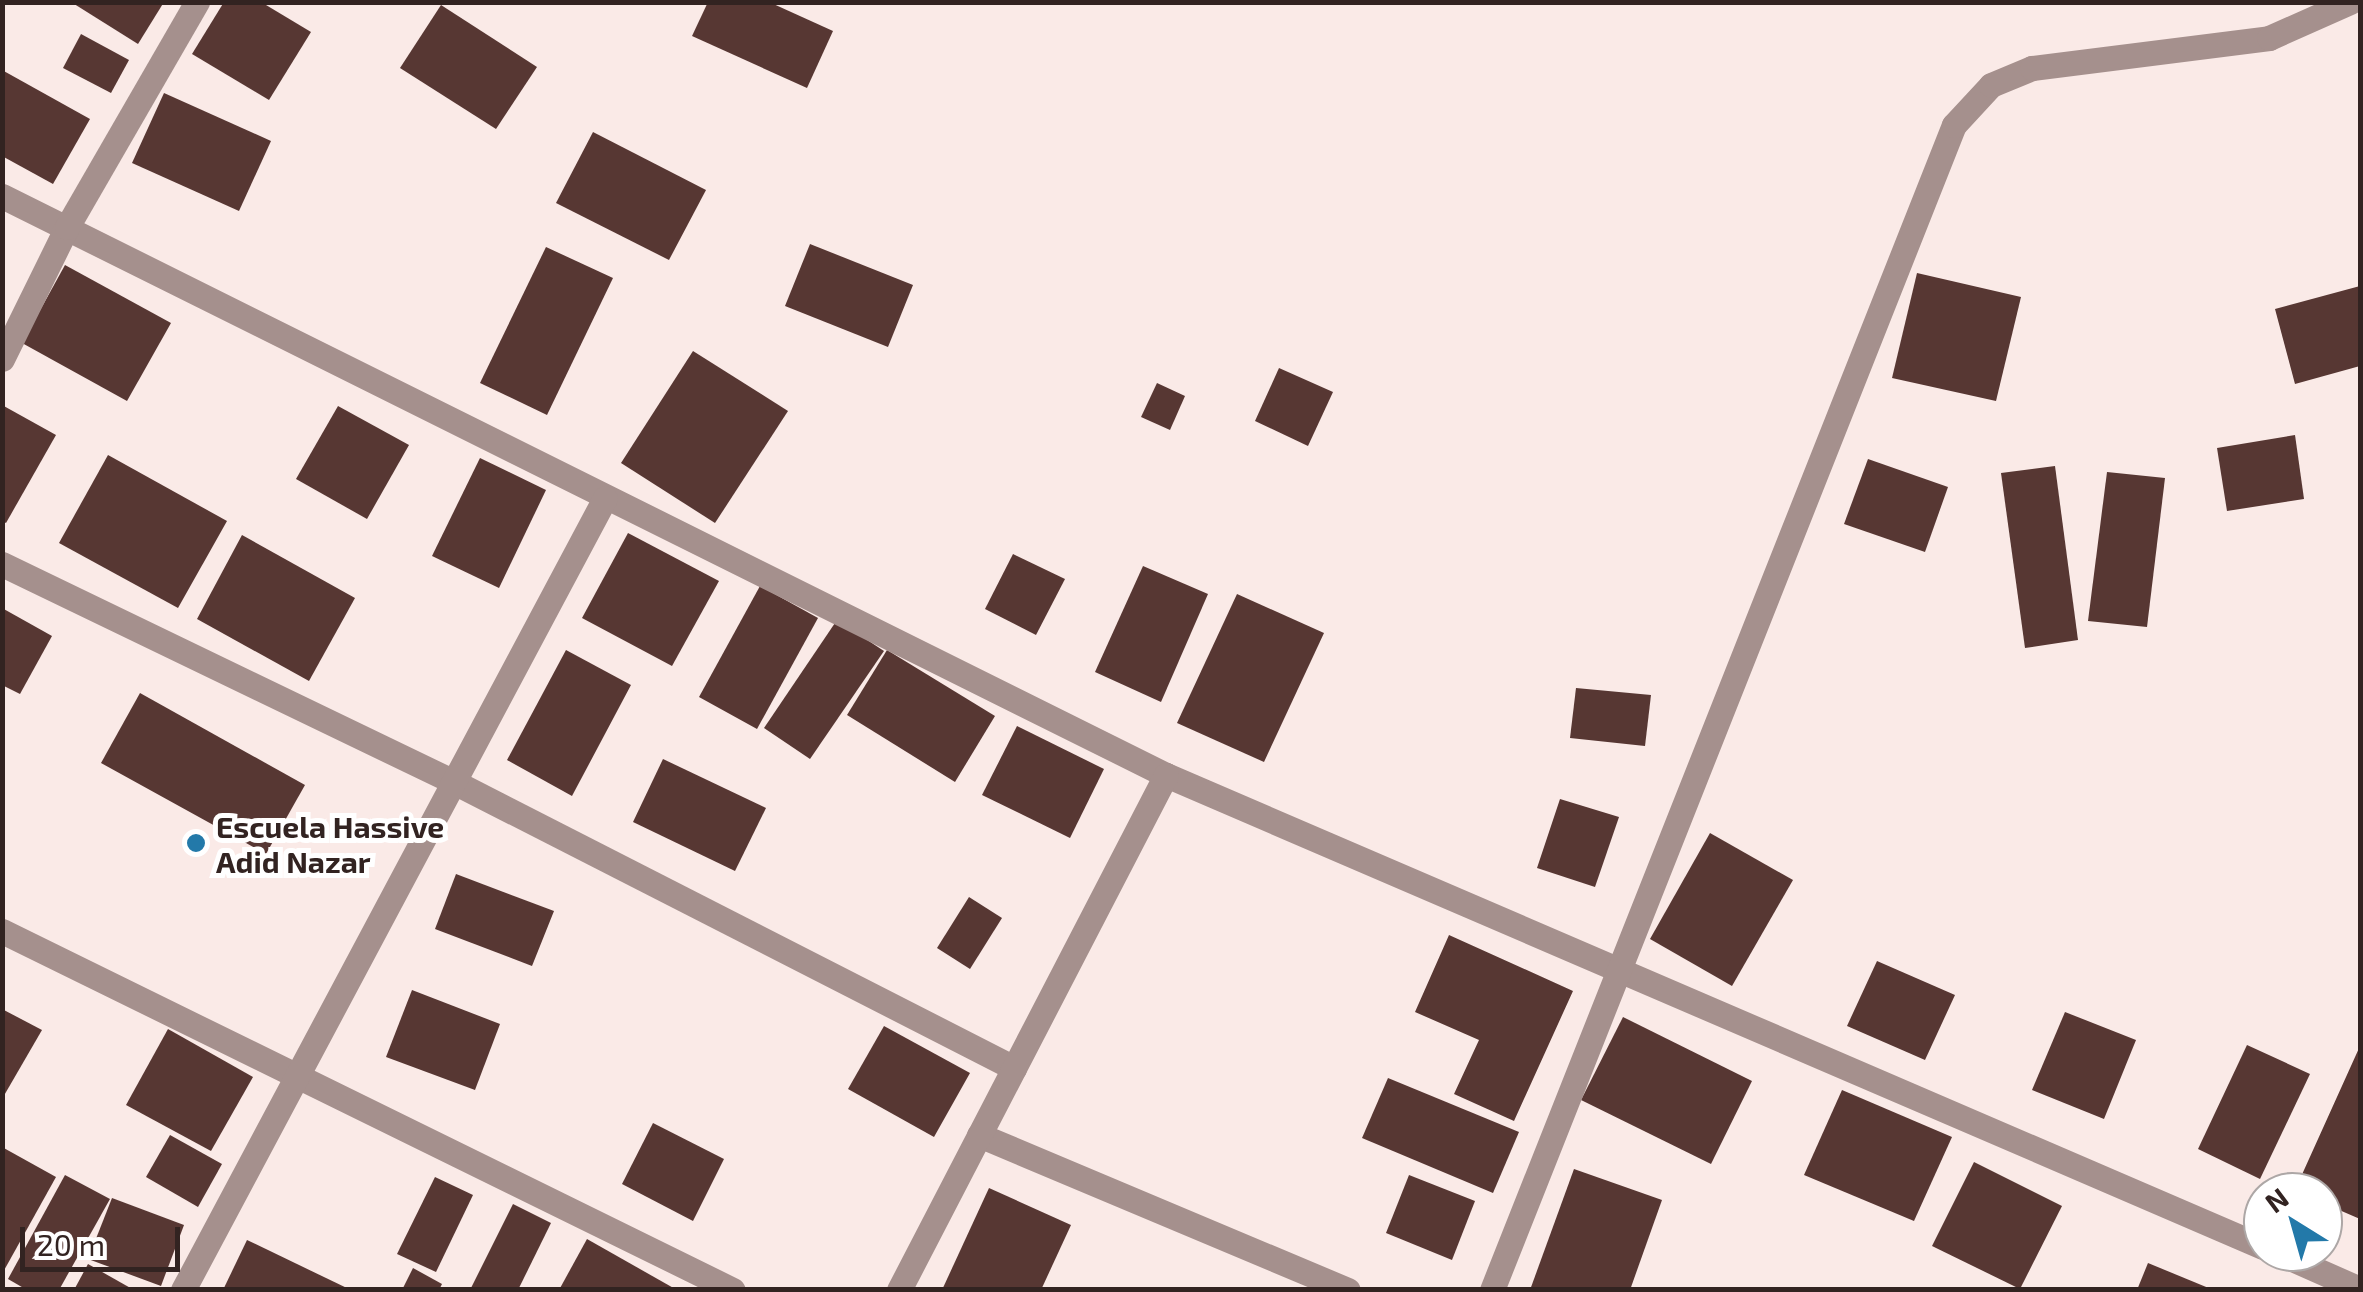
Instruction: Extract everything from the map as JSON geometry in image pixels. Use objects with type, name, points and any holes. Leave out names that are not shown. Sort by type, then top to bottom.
[{"type":"street","points":[[2,359],[67,227],[197,2]]},
{"type":"street","points":[[1492,1290],[1954,125],[1991,85],[2032,68],[2269,38],[2350,2]]},
{"type":"street","points":[[2,196],[1166,775],[1620,966],[2243,1237]]},
{"type":"street","points":[[182,1290],[605,498]]},
{"type":"street","points":[[2,564],[454,782],[1014,1068]]},
{"type":"street","points":[[899,1290],[1166,775]]},
{"type":"street","points":[[2,931],[299,1072],[732,1290]]},
{"type":"street","points":[[979,1135],[1348,1290]]},
{"type":"street","points":[[2321,1272],[2360,1289]]},
{"type":"building","points":[[71,2],[164,2],[138,44]]},
{"type":"building","points":[[224,2],[261,2],[311,32],[269,100],[192,54]]},
{"type":"building","points":[[708,2],[769,2],[833,31],[807,88],[692,36]]},
{"type":"building","points":[[441,5],[537,67],[496,129],[400,68]]},
{"type":"building","points":[[81,34],[129,60],[111,93],[63,68]]},
{"type":"building","points":[[2,70],[90,119],[53,184],[2,156]]},
{"type":"building","points":[[164,93],[271,141],[239,211],[132,163]]},
{"type":"building","points":[[593,132],[706,190],[669,260],[556,203]]},
{"type":"building","points":[[810,244],[913,285],[888,347],[785,306]]},
{"type":"building","points":[[546,247],[613,278],[547,415],[480,383]]},
{"type":"building","points":[[65,265],[171,323],[127,401],[22,343]]},
{"type":"building","points":[[1917,273],[2021,297],[1996,401],[1892,378]]},
{"type":"building","points":[[2360,286],[2360,366],[2295,384],[2275,309]]},
{"type":"building","points":[[693,351],[788,411],[715,523],[621,463]]},
{"type":"building","points":[[1279,368],[1333,392],[1308,446],[1255,421]]},
{"type":"building","points":[[1157,383],[1185,396],[1170,430],[1141,417]]},
{"type":"building","points":[[2,405],[56,435],[6,523],[2,521]]},
{"type":"building","points":[[338,406],[409,445],[367,519],[296,479]]},
{"type":"building","points":[[2295,435],[2304,499],[2227,511],[2217,448]]},
{"type":"building","points":[[108,455],[227,521],[178,608],[59,543]]},
{"type":"building","points":[[480,458],[546,490],[499,588],[432,556]]},
{"type":"building","points":[[1868,459],[1948,487],[1925,552],[1844,524]]},
{"type":"building","points":[[2055,466],[2078,640],[2025,648],[2001,473]]},
{"type":"building","points":[[2107,472],[2165,478],[2147,627],[2088,621]]},
{"type":"building","points":[[628,533],[719,581],[672,666],[582,618]]},
{"type":"building","points":[[242,535],[355,598],[309,681],[197,619]]},
{"type":"building","points":[[1013,554],[1065,579],[1036,635],[985,609]]},
{"type":"building","points":[[1143,566],[1208,594],[1161,702],[1095,672]]},
{"type":"building","points":[[760,586],[818,618],[757,729],[699,697]]},
{"type":"building","points":[[1237,594],[1324,633],[1264,762],[1177,723]]},
{"type":"building","points":[[2,608],[52,636],[20,694],[2,685]]},
{"type":"building","points":[[837,620],[884,651],[810,759],[764,728]]},
{"type":"building","points":[[566,650],[631,685],[572,796],[507,760]]},
{"type":"building","points":[[887,650],[995,716],[955,782],[847,715]]},
{"type":"building","points":[[1576,688],[1651,695],[1645,746],[1570,738]]},
{"type":"building","points":[[140,693],[305,785],[266,854],[101,763]]},
{"type":"building","points":[[1017,726],[1104,769],[1070,838],[982,795]]},
{"type":"building","points":[[663,759],[766,808],[735,871],[633,822]]},
{"type":"building","points":[[1560,799],[1619,817],[1595,887],[1537,868]]},
{"type":"building","points":[[1710,833],[1793,880],[1732,986],[1650,939]]},
{"type":"building","points":[[456,874],[554,911],[532,966],[435,929]]},
{"type":"building","points":[[969,897],[1002,918],[970,969],[937,948]]},
{"type":"building","points":[[1449,935],[1573,991],[1514,1121],[1454,1094],[1479,1040],[1415,1012]]},
{"type":"building","points":[[1877,961],[1955,995],[1925,1060],[1847,1026]]},
{"type":"building","points":[[412,990],[500,1024],[475,1090],[386,1057]]},
{"type":"building","points":[[2,1009],[42,1030],[2,1099]]},
{"type":"building","points":[[2065,1012],[2136,1040],[2104,1119],[2032,1090]]},
{"type":"building","points":[[1623,1017],[1752,1081],[1711,1164],[1581,1100]]},
{"type":"building","points":[[884,1026],[970,1073],[934,1137],[848,1089]]},
{"type":"building","points":[[168,1029],[253,1077],[211,1151],[126,1105]]},
{"type":"building","points":[[2247,1045],[2310,1074],[2263,1172],[2246,1172],[2198,1149]]},
{"type":"building","points":[[2360,1046],[2360,1219],[2343,1212],[2343,1172],[2303,1172]]},
{"type":"building","points":[[1388,1078],[1519,1132],[1493,1193],[1362,1138]]},
{"type":"building","points":[[1842,1090],[1952,1137],[1914,1221],[1804,1175]]},
{"type":"building","points":[[653,1123],[724,1159],[693,1221],[622,1184]]},
{"type":"building","points":[[170,1135],[222,1164],[198,1207],[146,1177]]},
{"type":"building","points":[[2,1147],[56,1177],[2,1274]]},
{"type":"building","points":[[1974,1162],[2062,1206],[2020,1289],[1932,1246]]},
{"type":"building","points":[[1574,1169],[1662,1200],[1630,1290],[1530,1290]]},
{"type":"building","points":[[65,1175],[110,1199],[59,1290],[27,1290],[8,1279]]},
{"type":"building","points":[[1409,1175],[1475,1201],[1452,1260],[1386,1233]]},
{"type":"building","points":[[435,1177],[473,1195],[436,1272],[397,1254]]},
{"type":"building","points":[[989,1188],[1071,1225],[1041,1290],[942,1290]]},
{"type":"building","points":[[112,1198],[184,1225],[161,1286],[88,1259]]},
{"type":"building","points":[[513,1204],[551,1223],[518,1290],[470,1290]]},
{"type":"building","points":[[587,1239],[677,1290],[559,1290]]},
{"type":"building","points":[[247,1240],[351,1290],[223,1290]]},
{"type":"building","points":[[2148,1263],[2211,1289],[2211,1290],[2137,1290]]},
{"type":"building","points":[[88,1264],[134,1290],[74,1290]]},
{"type":"building","points":[[413,1268],[442,1284],[439,1290],[402,1290]]},
{"type":"place","name":"Escuela Hassive Adid Nazar","points":[[196,843]]}]
